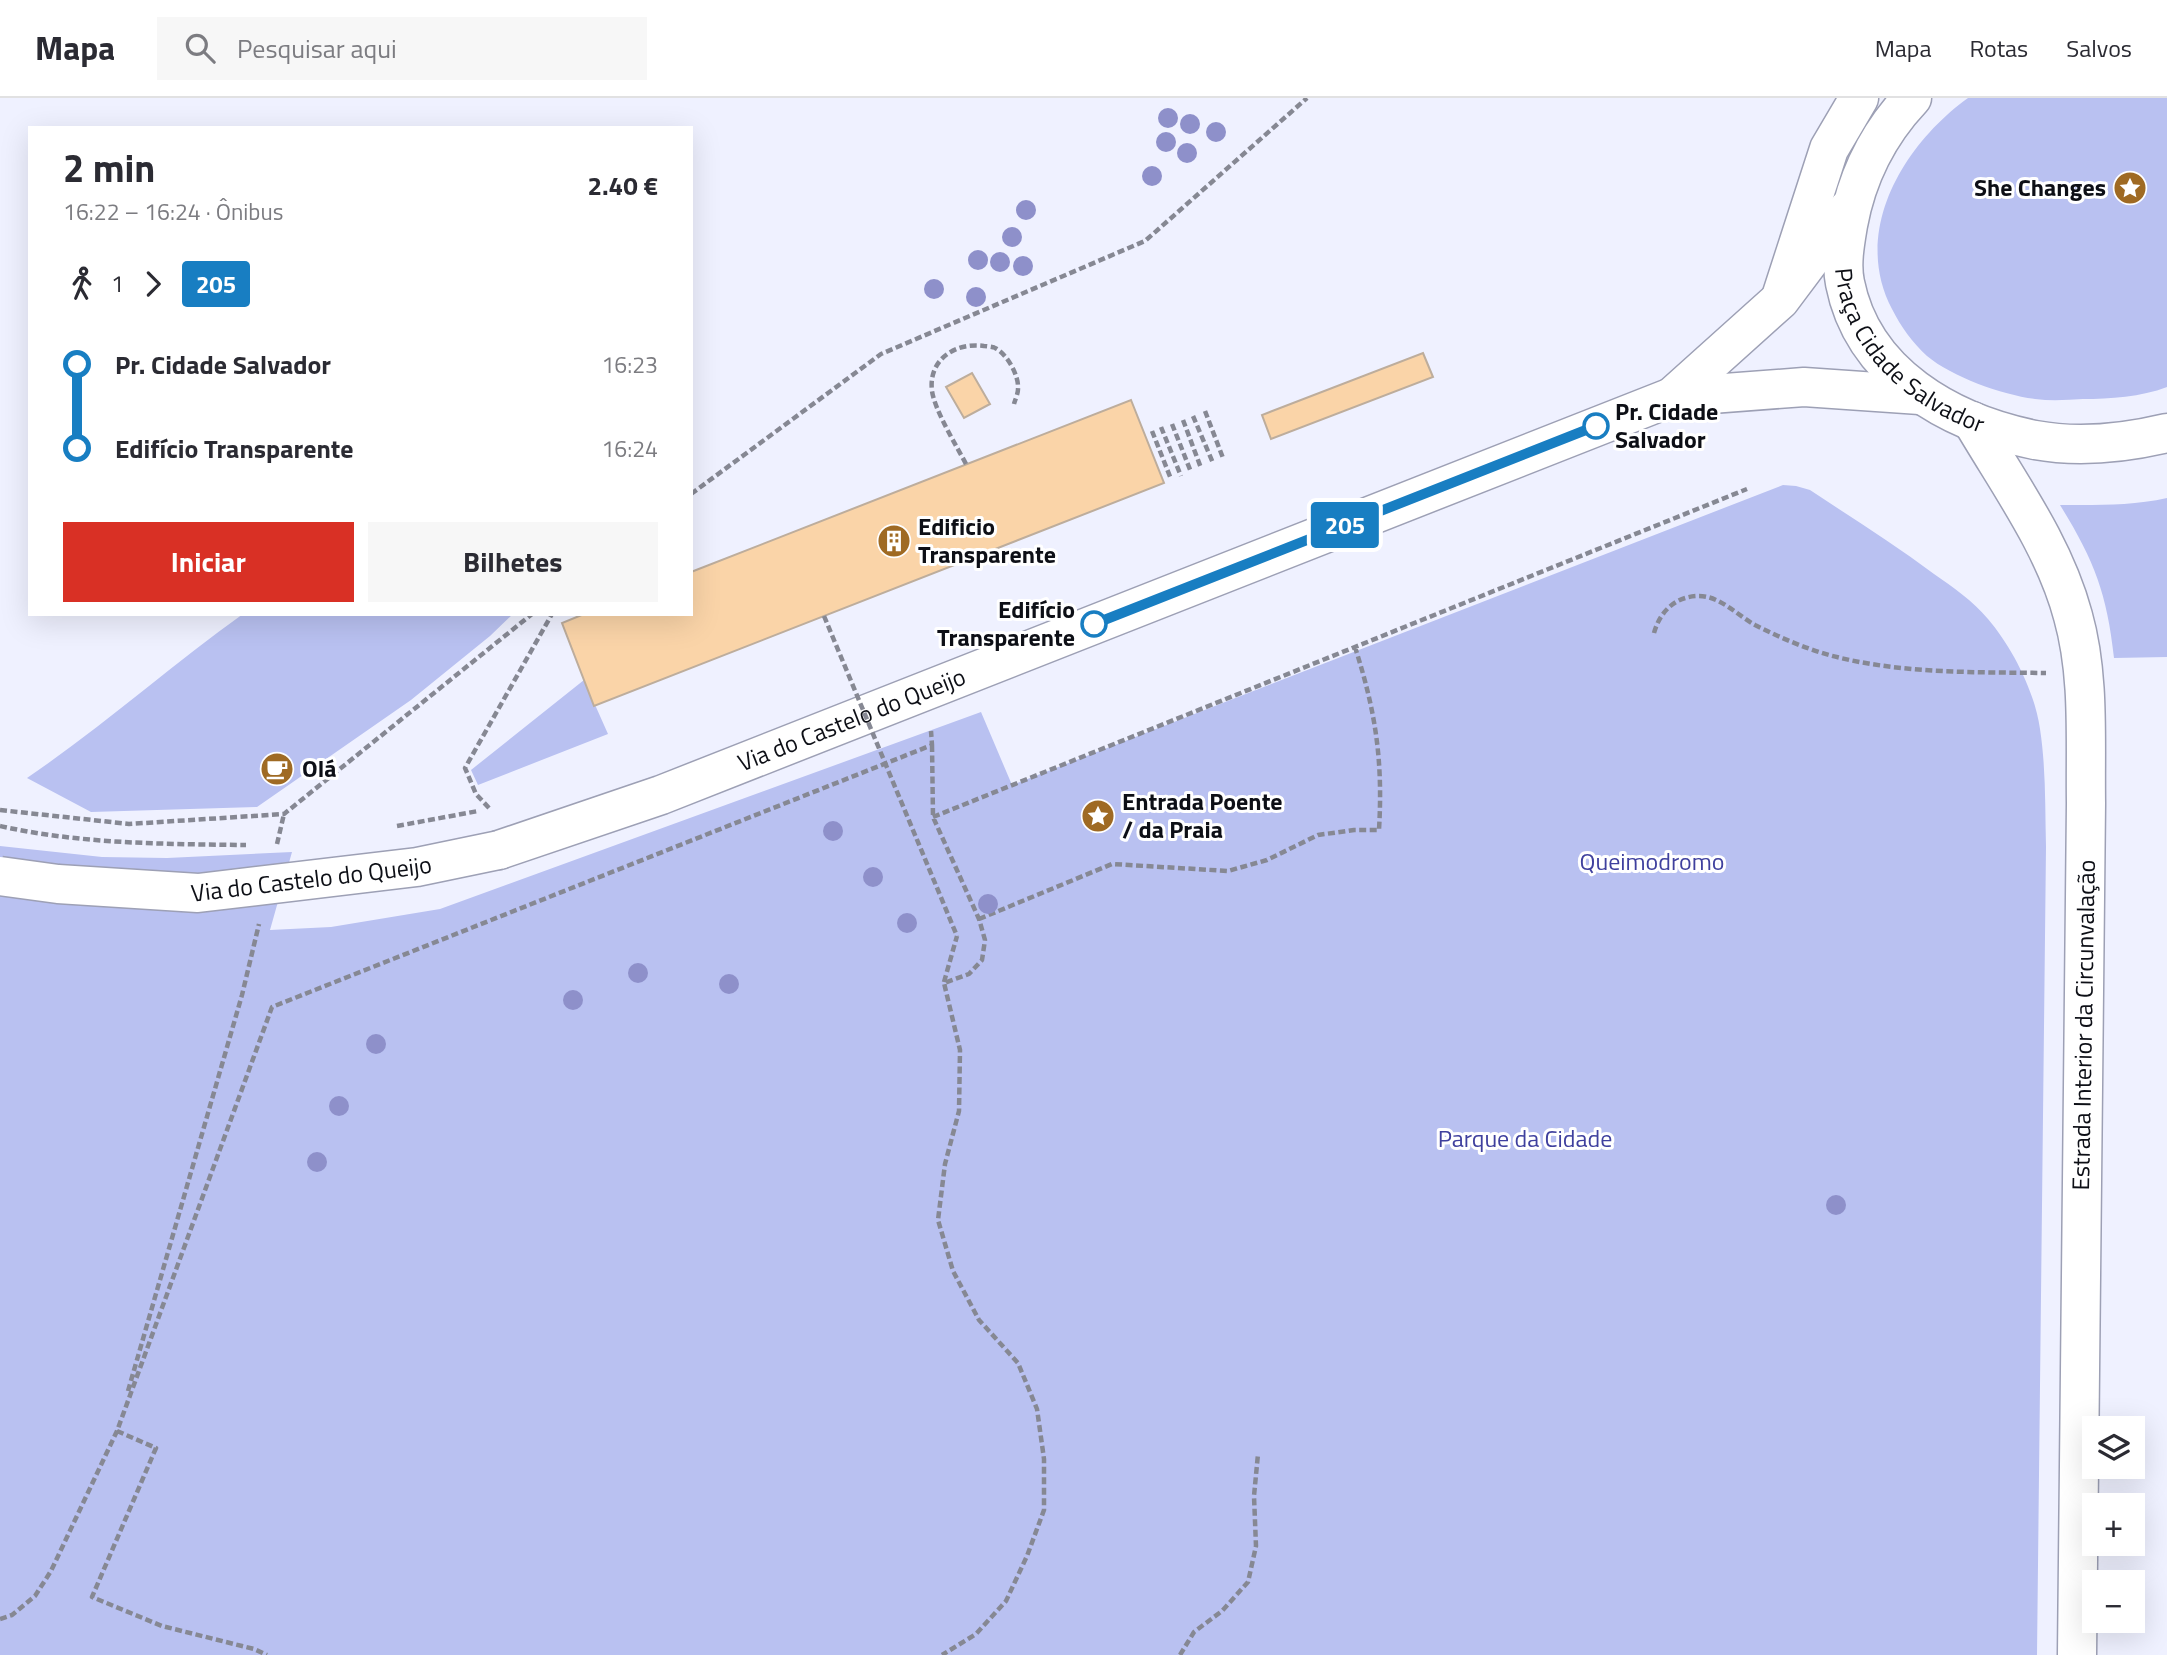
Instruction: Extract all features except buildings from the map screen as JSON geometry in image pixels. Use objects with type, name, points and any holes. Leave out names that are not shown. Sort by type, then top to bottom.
[{"type":"main road","points":[[1780,300],[1829,149],[1858,98]]},
{"type":"main road","name":"Praça Cidade Salvador","points":[[1912,98],[1877,142],[1852,205],[1844,247],[1844,282],[1865,337],[1871,345],[1899,378],[1920,395],[1972,422],[2035,440],[2076,443],[2112,443],[2167,433]]},
{"type":"main road","name":"Via do Castelo do Queijo","points":[[1672,397],[1780,300],[1852,205]]},
{"type":"main road","name":"Via do Castelo do Queijo","points":[[0,876],[58,884],[198,893],[417,867],[499,850],[661,795],[1672,397],[1804,387],[1920,395]]},
{"type":"main road","name":"Estrada Interior da Circunvalação","points":[[1972,422],[2032,520],[2056,566],[2074,617],[2083,674],[2086,803],[2077,1655]]},
{"type":"path","points":[[693,493],[881,354],[1145,241],[1307,98]]},
{"type":"path","points":[[966,464],[935,402],[932,389],[934,371],[943,356],[957,348],[975,345],[995,347],[1016,373],[1018,389],[1014,404]]},
{"type":"path","points":[[1205,411],[1223,458]]},
{"type":"path","points":[[1193,416],[1213,463]]},
{"type":"path","points":[[1183,420],[1201,468]]},
{"type":"path","points":[[1171,424],[1191,472]]},
{"type":"path","points":[[1161,427],[1181,476]]},
{"type":"path","points":[[1152,431],[1171,479]]},
{"type":"path","points":[[933,817],[1747,489]]},
{"type":"path","points":[[1654,632],[1657,620],[1671,605],[1691,596],[1703,596],[1714,599],[1780,637],[1829,655],[1928,670],[2055,674]]},
{"type":"path","points":[[1,811],[129,824],[284,814],[530,616]]},
{"type":"path","points":[[394,827],[489,808],[476,794],[465,768],[551,616]]},
{"type":"path","points":[[824,616],[957,936],[944,983],[960,1049],[959,1111],[945,1164],[938,1220],[953,1270],[979,1320],[1017,1363],[1037,1409],[1044,1459],[1044,1510],[1006,1601],[975,1634],[942,1655]]},
{"type":"path","points":[[979,919],[1112,864],[1228,871],[1267,860],[1318,835],[1379,830],[1381,789],[1378,739],[1369,691],[1355,647]]},
{"type":"path","points":[[930,731],[933,817],[979,919],[985,940],[982,960],[969,974],[944,983]]},
{"type":"path","points":[[0,1619],[12,1615],[35,1596],[51,1571],[117,1431],[272,1007],[932,745]]},
{"type":"path","points":[[0,826],[29,832],[129,843],[258,844]]},
{"type":"path","points":[[269,843],[281,842]]},
{"type":"path","points":[[117,1431],[242,995]]},
{"type":"path","points":[[117,1431],[156,1448],[92,1597],[162,1626],[254,1649],[267,1655]]},
{"type":"path","points":[[1180,1655],[1194,1632],[1222,1611],[1248,1582],[1256,1546],[1254,1496],[1258,1454]]},
{"type":"green space","points":[[1968,98],[2167,98],[2167,387],[2115,398],[2053,400],[2022,397],[1978,384],[1950,371],[1927,356],[1903,328],[1892,309],[1881,279],[1878,250],[1881,220],[1905,164],[1923,139]]},
{"type":"green space","name":"Parque da Cidade","points":[[1783,485],[1810,490],[1904,552],[1976,606],[1997,630],[2014,656],[2028,685],[2037,715],[2043,758],[2046,847],[2037,1655],[0,1655],[0,846],[102,857],[167,858],[292,852],[270,930],[331,927],[440,909],[981,712],[1012,785]]},
{"type":"green space","points":[[2167,498],[2167,657],[2114,658],[2107,614],[2097,578],[2082,543],[2060,505],[2127,504]]},
{"type":"green space","points":[[240,616],[511,616],[411,700],[257,807],[91,812],[27,778]]},
{"type":"green space","points":[[584,680],[608,734],[478,785],[471,770]]},
{"type":"bus line","name":"205","points":[[1094,624],[1596,426]]},
{"type":"place","name":"She Changes","points":[[2130,188]]},
{"type":"place","name":"Pr. Cidade Salvador","points":[[1596,426]]},
{"type":"place","name":"Edificio Transparente","points":[[894,541]]},
{"type":"place","name":"Edifício Transparente","points":[[1094,624]]},
{"type":"place","name":"Olá","points":[[277,769]]},
{"type":"place","name":"Entrada Poente / da Praia","points":[[1098,816]]},
{"type":"park label","name":"Queimodromo","points":[[1652,862]]}]
